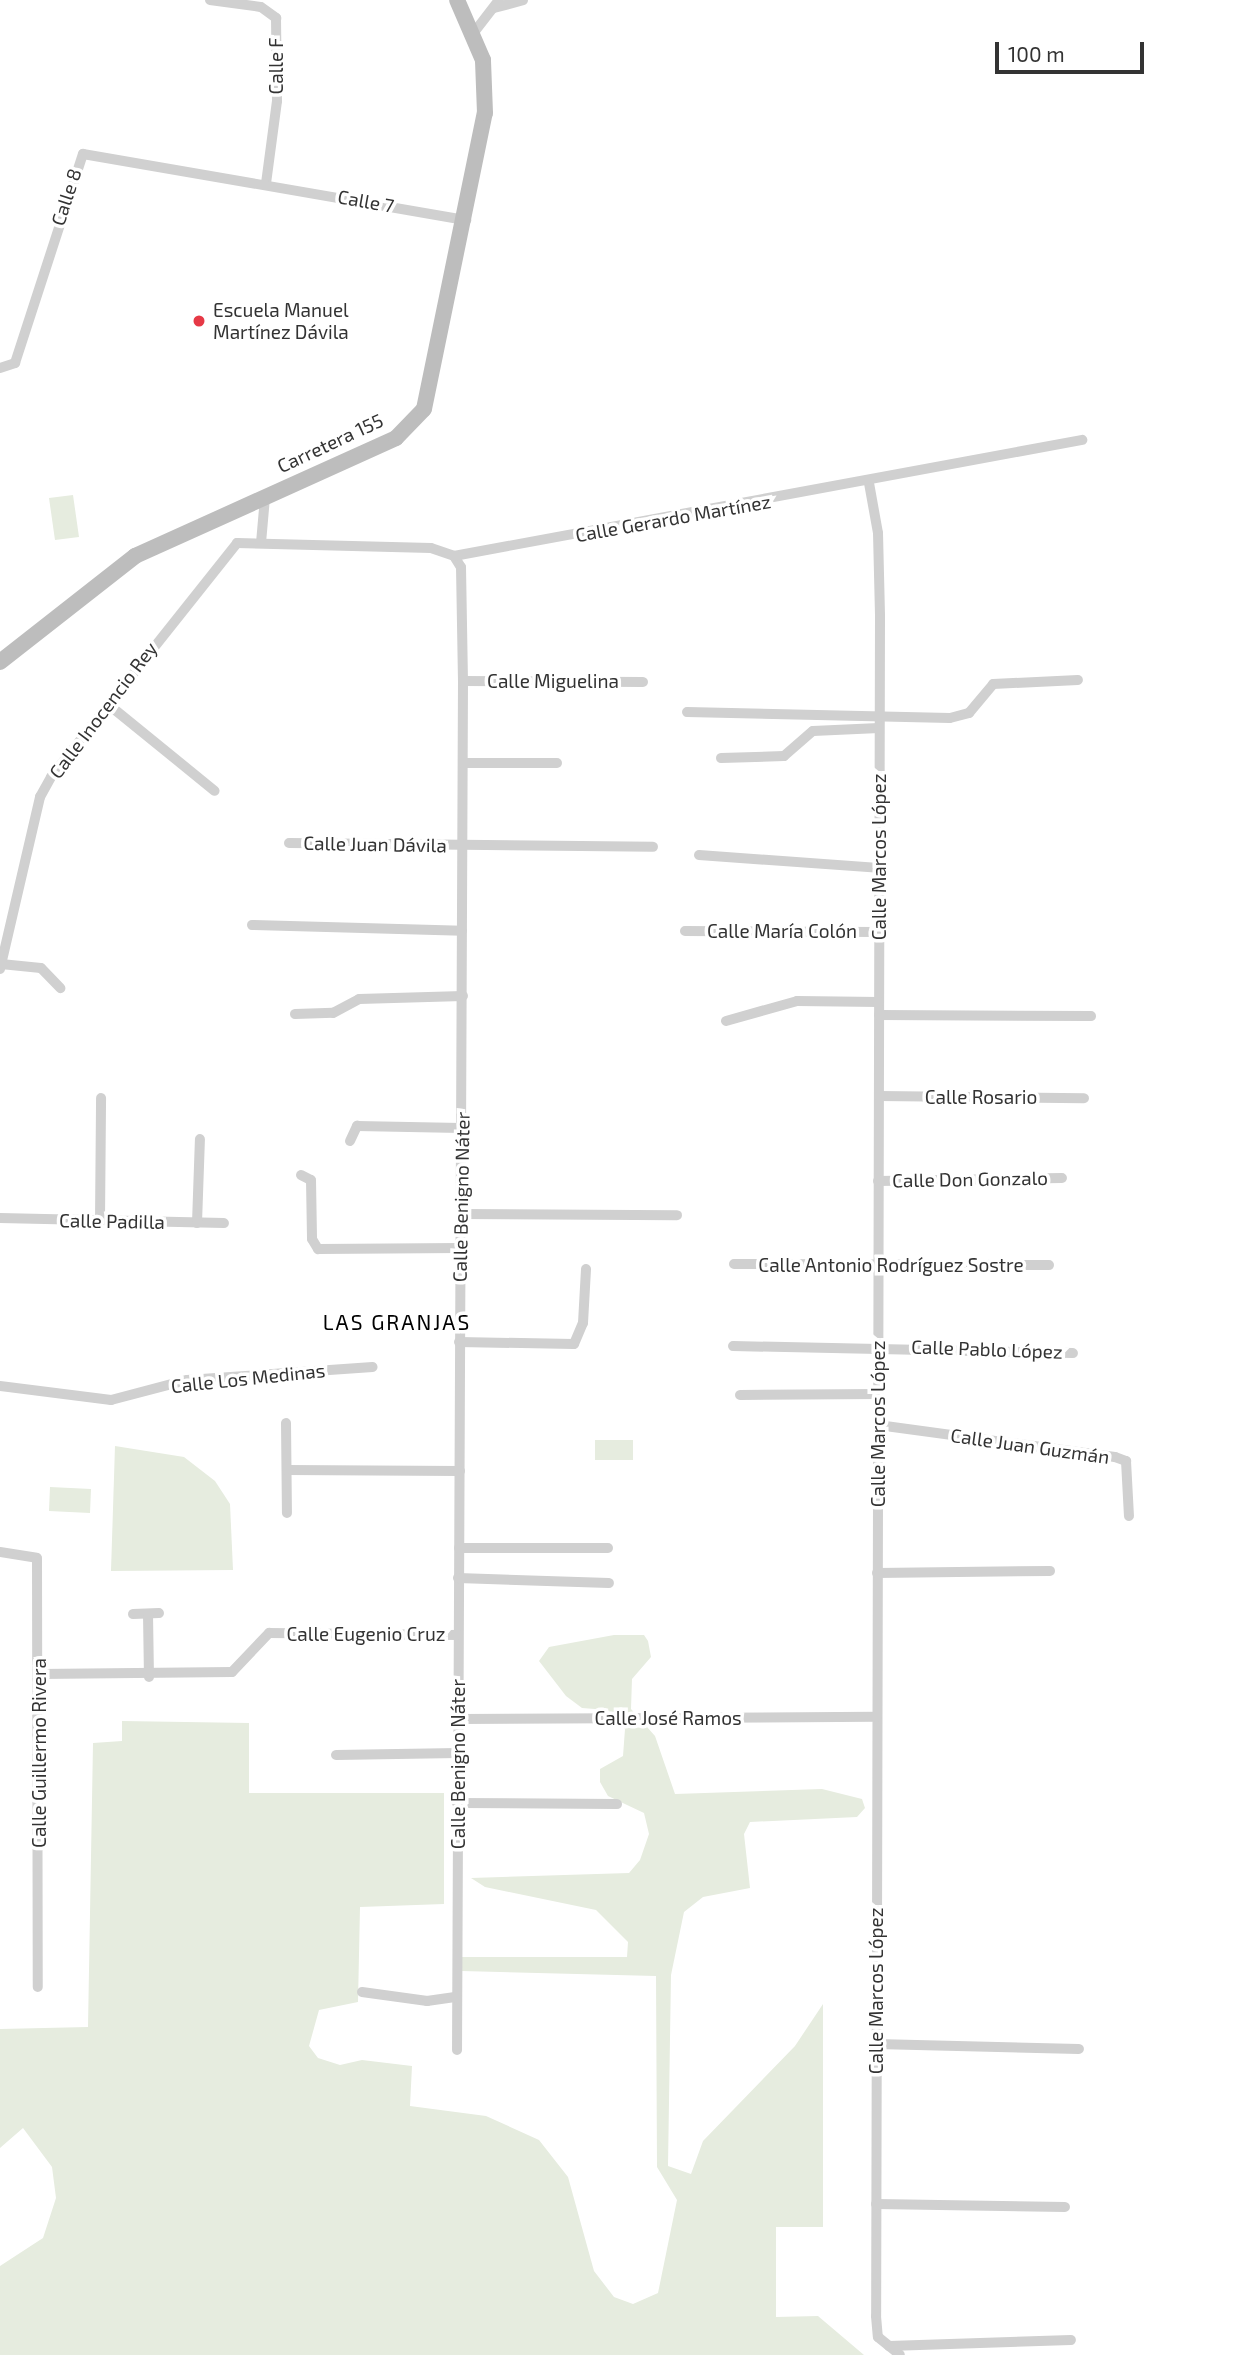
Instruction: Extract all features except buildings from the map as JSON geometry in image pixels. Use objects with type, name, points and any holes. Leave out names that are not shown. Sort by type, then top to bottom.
[{"type":"street","name":"Calle F","points":[[211,0],[261,7],[276,18],[277,102],[265,183]]},
{"type":"street","name":"Carretera 155","points":[[0,662],[135,556],[396,438],[424,409],[467,220],[485,113],[483,60],[457,0]]},
{"type":"street","points":[[472,35],[496,4],[523,0]]},
{"type":"street","name":"Calle 8","points":[[0,368],[15,363],[83,154],[265,183]]},
{"type":"street","name":"Calle 7","points":[[265,183],[467,220]]},
{"type":"street","name":"Calle Gerardo Martínez","points":[[261,543],[327,550],[431,548],[454,556],[869,483],[1007,449],[1082,440]]},
{"type":"street","name":"Calle Marcos López","points":[[869,483],[878,533],[880,713],[876,2316],[878,2337],[900,2355]]},
{"type":"street","points":[[261,543],[265,497]]},
{"type":"street","name":"Calle Inocencio Rey","points":[[1,966],[40,797],[108,705],[237,543],[261,543]]},
{"type":"street","name":"Calle Benigno Náter","points":[[454,556],[461,567],[464,681],[457,2050]]},
{"type":"street","points":[[687,712],[880,713],[950,718],[969,713],[993,684],[1078,680]]},
{"type":"street","name":"Calle Miguelina","points":[[464,681],[643,682]]},
{"type":"street","points":[[108,705],[215,791]]},
{"type":"street","points":[[721,758],[784,756],[813,731],[880,728]]},
{"type":"street","points":[[463,763],[557,763]]},
{"type":"street","name":"Calle Juan Dávila","points":[[289,843],[653,847]]},
{"type":"street","points":[[699,855],[879,868]]},
{"type":"street","points":[[252,925],[462,931]]},
{"type":"street","name":"Calle María Colón","points":[[685,931],[879,932]]},
{"type":"street","points":[[1,966],[41,968],[60,988]]},
{"type":"street","points":[[295,1014],[333,1013],[359,999],[463,996]]},
{"type":"street","points":[[726,1021],[797,1000],[879,1002]]},
{"type":"street","points":[[879,1015],[1091,1016]]},
{"type":"street","name":"Calle Rosario","points":[[878,1096],[1084,1097]]},
{"type":"street","points":[[100,1220],[101,1097]]},
{"type":"street","points":[[350,1141],[357,1126],[461,1128]]},
{"type":"street","points":[[197,1223],[200,1139]]},
{"type":"street","points":[[301,1175],[311,1180],[312,1240],[318,1249],[460,1248]]},
{"type":"street","name":"Calle Don Gonzalo","points":[[878,1181],[1062,1178]]},
{"type":"street","points":[[460,1214],[677,1216]]},
{"type":"street","name":"Calle Padilla","points":[[0,1218],[224,1223]]},
{"type":"street","name":"Calle Antonio Rodríguez Sostre","points":[[734,1264],[1049,1265]]},
{"type":"street","points":[[459,1342],[574,1344],[583,1323],[586,1269]]},
{"type":"street","name":"Calle Pablo López","points":[[733,1346],[878,1345],[1073,1353]]},
{"type":"street","name":"Calle Los Medinas","points":[[0,1386],[111,1400],[187,1380],[373,1367]]},
{"type":"street","points":[[740,1395],[878,1394]]},
{"type":"street","points":[[286,1423],[287,1513]]},
{"type":"street","name":"Calle Juan Guzmán","points":[[878,1425],[1115,1457],[1126,1461],[1129,1516]]},
{"type":"street","points":[[287,1470],[460,1471]]},
{"type":"street","points":[[459,1548],[608,1548]]},
{"type":"street","name":"Calle Guillermo Rivera","points":[[0,1552],[37,1558],[40,1674],[38,1987]]},
{"type":"street","points":[[877,1573],[1050,1571]]},
{"type":"street","points":[[458,1578],[609,1583]]},
{"type":"street","points":[[133,1614],[154,1614],[149,1677]]},
{"type":"street","name":"Calle Eugenio Cruz","points":[[40,1674],[149,1677],[232,1672],[269,1633],[458,1635]]},
{"type":"street","name":"Calle José Ramos","points":[[459,1719],[877,1717]]},
{"type":"street","points":[[335,1755],[458,1753]]},
{"type":"street","points":[[457,1803],[617,1804]]},
{"type":"street","points":[[362,1992],[427,2001],[457,1997]]},
{"type":"street","points":[[876,2044],[1079,2049]]},
{"type":"street","points":[[876,2204],[1065,2207]]},
{"type":"street","points":[[889,2346],[1071,2340]]},
{"type":"shaded area","points":[[73,495],[79,537],[55,540],[49,498]]},
{"type":"shaded area","points":[[595,1440],[633,1440],[633,1460],[595,1460]]},
{"type":"shaded area","points":[[115,1446],[184,1457],[215,1481],[230,1504],[233,1570],[111,1571]]},
{"type":"shaded area","points":[[50,1487],[91,1489],[90,1513],[49,1511]]},
{"type":"shaded area","points":[[614,1635],[644,1635],[648,1641],[651,1657],[632,1679],[631,1709],[655,1736],[675,1794],[822,1789],[862,1799],[865,1808],[857,1817],[750,1822],[744,1834],[750,1888],[703,1897],[684,1912],[671,1975],[668,2166],[691,2174],[703,2141],[795,2046],[823,2004],[823,2227],[776,2227],[776,2317],[818,2316],[864,2355],[0,2355],[0,2266],[43,2238],[56,2198],[52,2167],[23,2128],[0,2148],[0,2029],[88,2027],[93,1743],[122,1741],[122,1721],[249,1723],[249,1793],[444,1793],[444,1904],[360,1907],[358,2002],[319,2010],[309,2046],[318,2058],[340,2065],[362,2060],[412,2066],[410,2106],[486,2116],[539,2140],[568,2177],[594,2271],[614,2297],[633,2304],[658,2293],[677,2200],[657,2167],[656,1976],[461,1971],[461,1957],[627,1957],[628,1942],[596,1910],[485,1887],[471,1878],[629,1873],[640,1860],[649,1834],[644,1813],[608,1796],[600,1782],[600,1769],[623,1756],[625,1729],[608,1710],[582,1708],[566,1696],[539,1661],[549,1647]]},
{"type":"place","name":"Escuela Manuel Martínez Dávila","points":[[199,321]]},
{"type":"district","name":"LAS GRANJAS","points":[[397,1322]]}]
